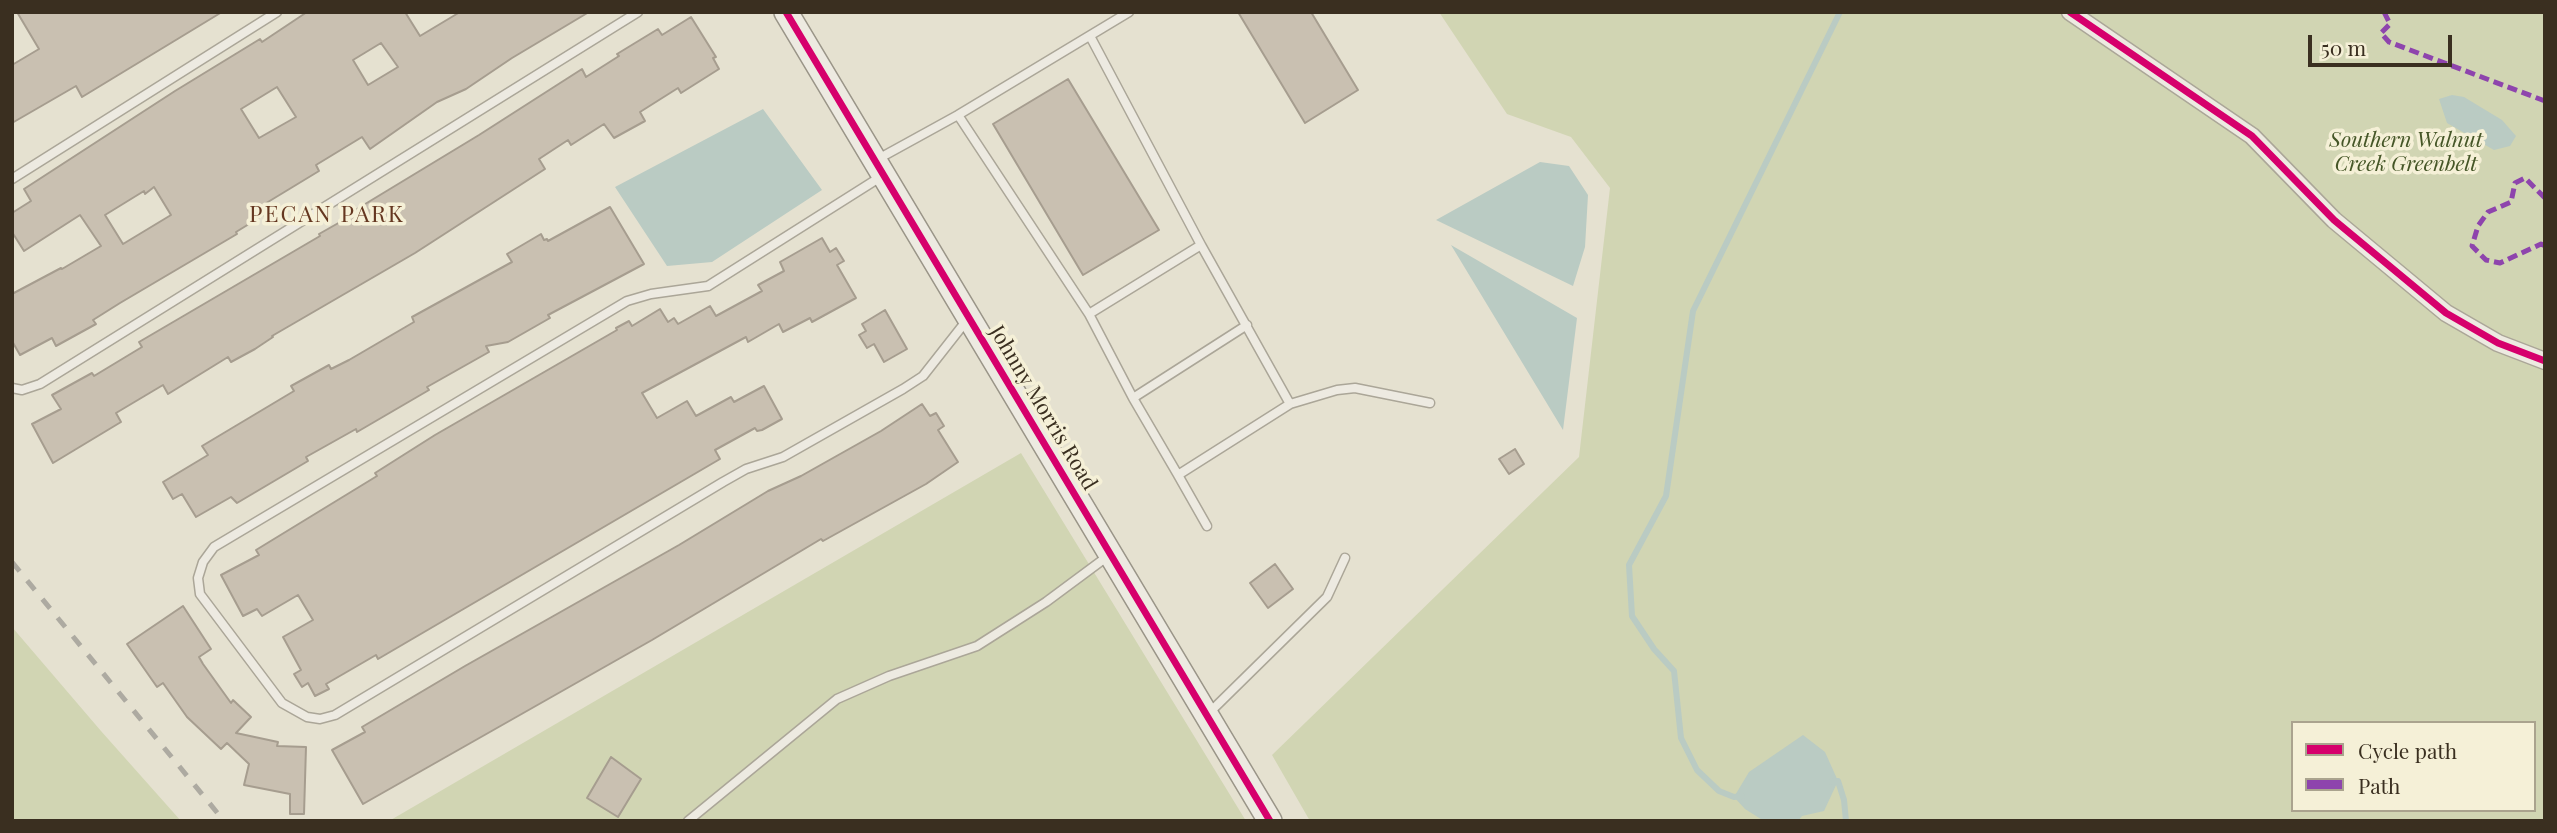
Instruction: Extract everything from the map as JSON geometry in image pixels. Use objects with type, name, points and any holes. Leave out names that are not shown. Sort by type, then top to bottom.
[{"type":"street","name":"Johnny Morris Road","points":[[786,12],[1270,821]]},
{"type":"street","points":[[2070,12],[2252,136],[2334,220],[2446,313],[2498,343],[2545,361]]},
{"type":"lane","points":[[12,179],[277,12]]},
{"type":"lane","points":[[12,388],[22,390],[40,384],[638,12]]},
{"type":"lane","points":[[969,318],[923,376],[903,389],[782,457],[746,469],[335,715],[320,719],[307,717],[282,703],[200,594],[198,578],[203,562],[214,547],[626,301],[651,294],[708,286],[958,115],[1129,12]]},
{"type":"lane","points":[[1090,36],[1201,245],[1290,404]]},
{"type":"lane","points":[[958,115],[1089,314],[1133,398],[1207,526]]},
{"type":"lane","points":[[1089,314],[1201,245]]},
{"type":"lane","points":[[1133,398],[1247,325]]},
{"type":"lane","points":[[1178,475],[1290,404],[1337,390],[1355,388],[1430,403]]},
{"type":"lane","points":[[688,821],[837,699],[889,676],[977,646],[1046,602],[1111,555]]},
{"type":"lane","points":[[1206,715],[1327,597],[1345,558]]},
{"type":"green space","name":"Southern Walnut Creek Greenbelt","points":[[1439,12],[2545,12],[2545,821],[1310,821],[1272,755],[1579,457],[1610,188],[1571,137],[1507,114]]},
{"type":"green space","points":[[1021,453],[1246,821],[389,821]]},
{"type":"green space","points":[[12,627],[101,731],[181,821],[12,821]]},
{"type":"shaded area","points":[[2452,95],[2464,97],[2502,120],[2516,136],[2510,146],[2494,150],[2447,123],[2439,99]]},
{"type":"shaded area","points":[[763,109],[822,190],[712,262],[667,266],[615,187]]},
{"type":"shaded area","points":[[1540,162],[1569,166],[1588,195],[1585,247],[1573,286],[1436,220]]},
{"type":"shaded area","points":[[1451,245],[1577,318],[1563,430]]},
{"type":"shaded area","points":[[1803,735],[1825,752],[1838,781],[1824,811],[1802,816],[1798,821],[1764,821],[1745,809],[1734,797],[1749,772]]},
{"type":"building","points":[[17,12],[222,12],[82,97],[76,86],[12,123],[12,65],[39,49]]},
{"type":"building","points":[[307,12],[405,12],[420,36],[460,12],[589,12],[466,89],[437,102],[370,149],[362,137],[316,165],[319,171],[263,205],[267,213],[236,232],[237,234],[93,320],[96,324],[56,346],[52,338],[20,355],[12,341],[12,294],[101,246],[80,215],[24,251],[12,232],[12,213],[31,201],[24,189],[175,91],[260,39],[262,42]],"holes":[[[381,43],[398,67],[368,85],[353,60]],[[277,87],[296,117],[259,138],[241,109]],[[154,187],[171,215],[123,244],[105,215],[144,191],[145,194]]]},
{"type":"building","points":[[1238,12],[1311,12],[1358,90],[1305,123]]},
{"type":"building","points":[[691,17],[716,57],[713,58],[719,69],[681,93],[678,88],[640,112],[645,121],[614,138],[604,124],[571,145],[568,140],[539,159],[545,169],[415,253],[231,362],[228,357],[168,394],[163,385],[116,413],[121,422],[53,463],[32,424],[61,409],[52,395],[92,373],[94,376],[142,347],[139,342],[320,236],[319,234],[349,217],[347,215],[582,69],[586,77],[658,29],[662,35]]},
{"type":"building","points":[[1068,79],[1159,230],[1083,275],[993,124]]},
{"type":"building","points":[[610,207],[644,264],[548,315],[550,318],[508,342],[486,346],[489,352],[427,387],[429,390],[357,432],[356,429],[306,457],[308,461],[237,503],[231,497],[196,517],[182,494],[173,499],[163,482],[208,455],[202,446],[294,391],[291,386],[329,365],[331,369],[349,360],[414,322],[412,317],[512,262],[507,254],[541,234],[544,240],[548,241]]},
{"type":"building","points":[[822,238],[830,252],[836,248],[844,261],[837,265],[856,298],[812,322],[810,318],[783,332],[779,324],[748,342],[746,337],[642,393],[657,418],[687,401],[696,416],[731,397],[734,402],[764,386],[782,419],[762,430],[757,431],[755,428],[715,450],[720,459],[378,659],[376,655],[326,684],[329,689],[315,696],[308,683],[302,687],[294,674],[301,670],[283,637],[313,620],[298,595],[262,616],[257,609],[243,616],[221,575],[259,555],[256,550],[377,476],[375,473],[435,435],[617,330],[616,328],[629,321],[632,326],[660,309],[668,322],[674,318],[678,324],[710,306],[716,316],[762,291],[758,285],[784,271],[780,262]]},
{"type":"building","points":[[885,310],[907,349],[884,362],[874,344],[867,348],[859,335],[866,331],[862,324]]},
{"type":"building","points":[[922,404],[930,416],[936,413],[944,426],[938,430],[958,462],[926,484],[823,541],[821,539],[652,640],[363,804],[332,750],[365,732],[362,727],[768,491],[801,476],[881,431]]},
{"type":"building","points":[[1515,449],[1524,464],[1509,474],[1499,459]]},
{"type":"building","points":[[1275,564],[1293,589],[1268,608],[1250,583]]},
{"type":"building","points":[[183,606],[211,649],[199,657],[203,664],[231,703],[233,700],[251,717],[236,733],[278,742],[277,746],[306,747],[304,814],[290,814],[290,794],[244,785],[249,764],[227,743],[221,749],[187,717],[163,683],[157,687],[127,644]]},
{"type":"building","points":[[611,757],[641,779],[618,817],[587,798]]},
{"type":"waterway","points":[[1742,796],[1734,797],[1719,791],[1697,770],[1681,738],[1674,671],[1654,649],[1632,616],[1629,565],[1666,496],[1693,311],[1840,12]]},
{"type":"waterway","points":[[1832,782],[1838,781],[1844,800],[1846,821]]},
{"type":"railway","points":[[12,562],[224,821]]},
{"type":"marked path","points":[[2384,12],[2390,24],[2381,33],[2389,42],[2545,101]]},
{"type":"marked path","points":[[2545,198],[2525,178],[2515,183],[2511,202],[2488,212],[2478,226],[2472,246],[2486,260],[2500,263],[2541,244],[2545,246]]},
{"type":"cycle path","points":[[786,12],[1270,821]]},
{"type":"cycle path","points":[[2070,12],[2252,136],[2334,220],[2446,313],[2498,343],[2545,361]]},
{"type":"district","name":"PECAN PARK","points":[[327,215]]}]
